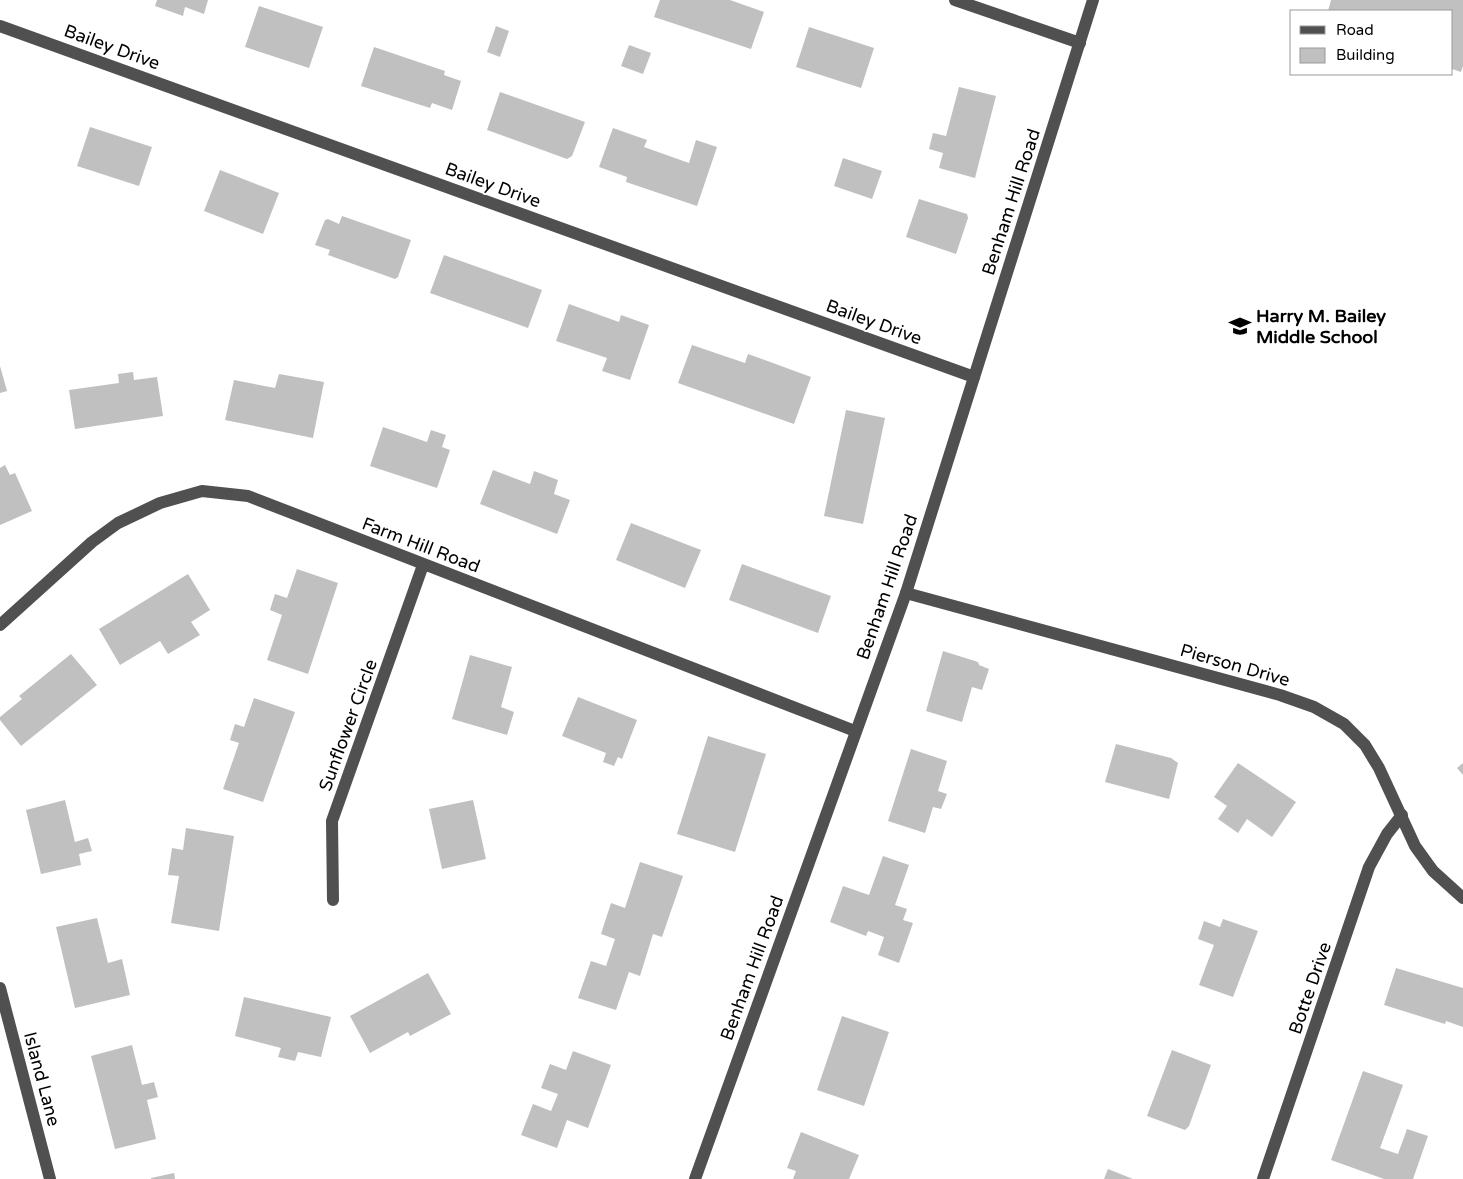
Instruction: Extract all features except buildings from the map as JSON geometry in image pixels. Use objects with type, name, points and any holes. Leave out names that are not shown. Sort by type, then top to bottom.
[{"type":"street","points":[[955,0],[1080,43]]},
{"type":"street","name":"Benham Hill Road","points":[[695,1179],[906,593],[1093,0]]},
{"type":"street","name":"Bailey Drive","points":[[0,26],[974,378]]},
{"type":"street","name":"Farm Hill Road","points":[[0,625],[92,542],[118,523],[160,503],[202,491],[248,496],[855,731]]},
{"type":"street","name":"Sunflower Circle","points":[[333,900],[332,821],[423,565]]},
{"type":"street","name":"Pierson Drive","points":[[906,593],[1280,695],[1314,707],[1344,724],[1365,745],[1380,768],[1415,846],[1433,871],[1463,898]]},
{"type":"street","name":"Botte Drive","points":[[1263,1179],[1370,866],[1387,834],[1402,815]]},
{"type":"street","name":"Island Lane","points":[[0,988],[50,1179]]},
{"type":"place","name":"Harry M. Bailey Middle School","points":[[1240,326]]}]
